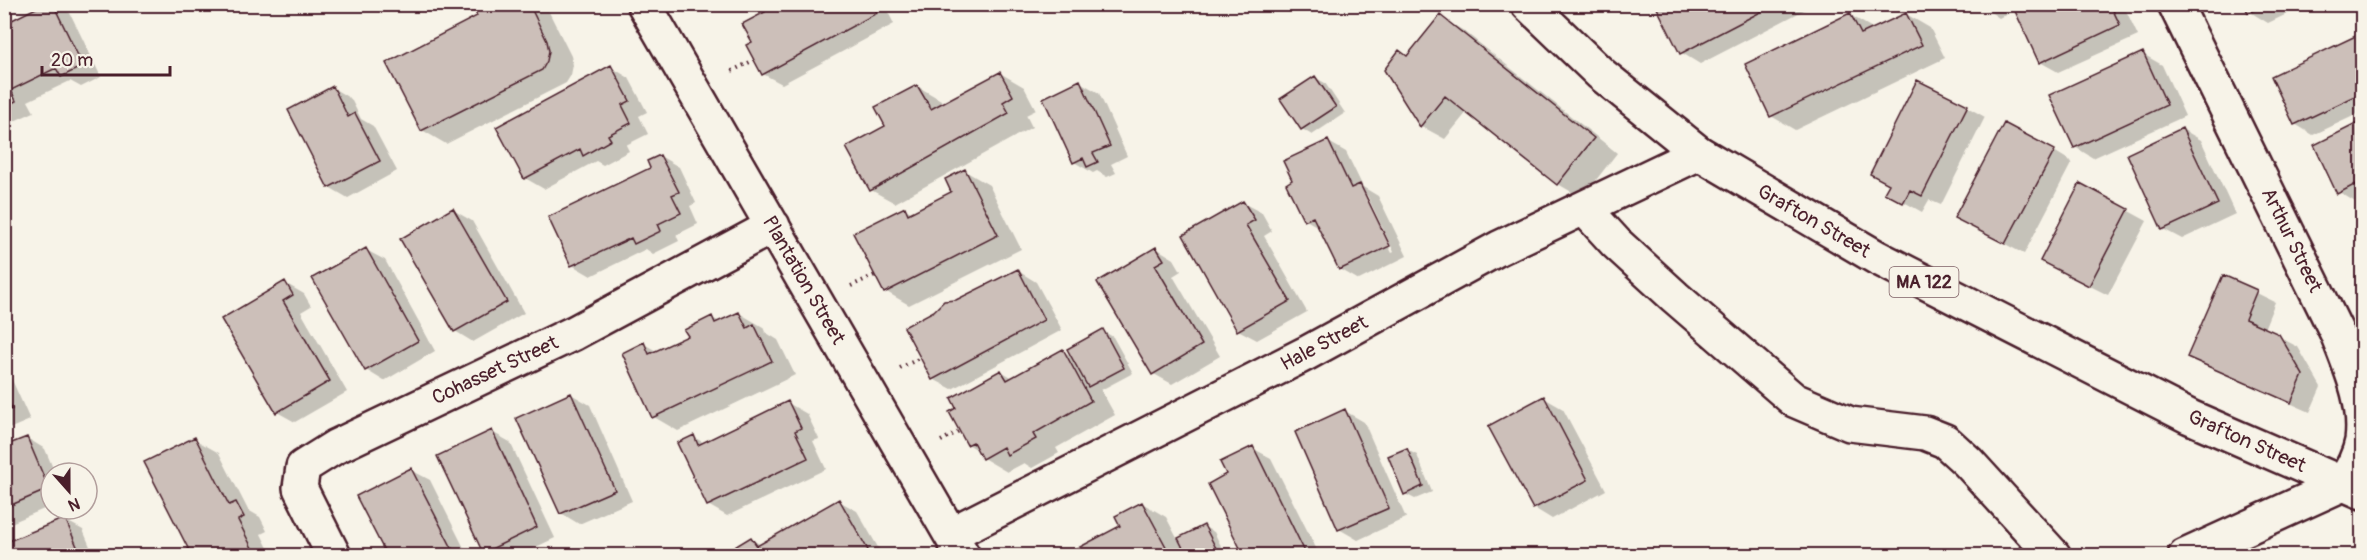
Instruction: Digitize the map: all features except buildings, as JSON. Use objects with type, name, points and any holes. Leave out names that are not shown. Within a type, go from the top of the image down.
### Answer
[{"type":"main road","name":"Plantation Street","points":[[644,4],[957,544]]},
{"type":"main road","name":"Grafton Street","points":[[1528,4],[1601,74],[1699,153],[1876,258],[2190,417],[2353,488]]},
{"type":"main road","name":"Arthur Street","points":[[2175,4],[2337,333],[2356,383],[2362,408],[2362,442],[2356,460],[2353,488]]},
{"type":"main road","name":"Hale Street","points":[[957,544],[1499,248],[1699,153]]},
{"type":"main road","points":[[1584,208],[1616,243],[1666,290],[1794,400],[1850,424],[1925,433],[1945,441],[1968,462],[2054,555]]},
{"type":"main road","name":"Cohasset Street","points":[[334,555],[300,488],[303,467],[335,447],[574,333],[773,226]]},
{"type":"main road","points":[[2185,555],[2353,488]]},
{"type":"path","points":[[732,71],[754,60]]},
{"type":"path","points":[[851,286],[875,275]]},
{"type":"path","points":[[900,368],[920,358]]},
{"type":"path","points":[[941,441],[959,431]]}]
